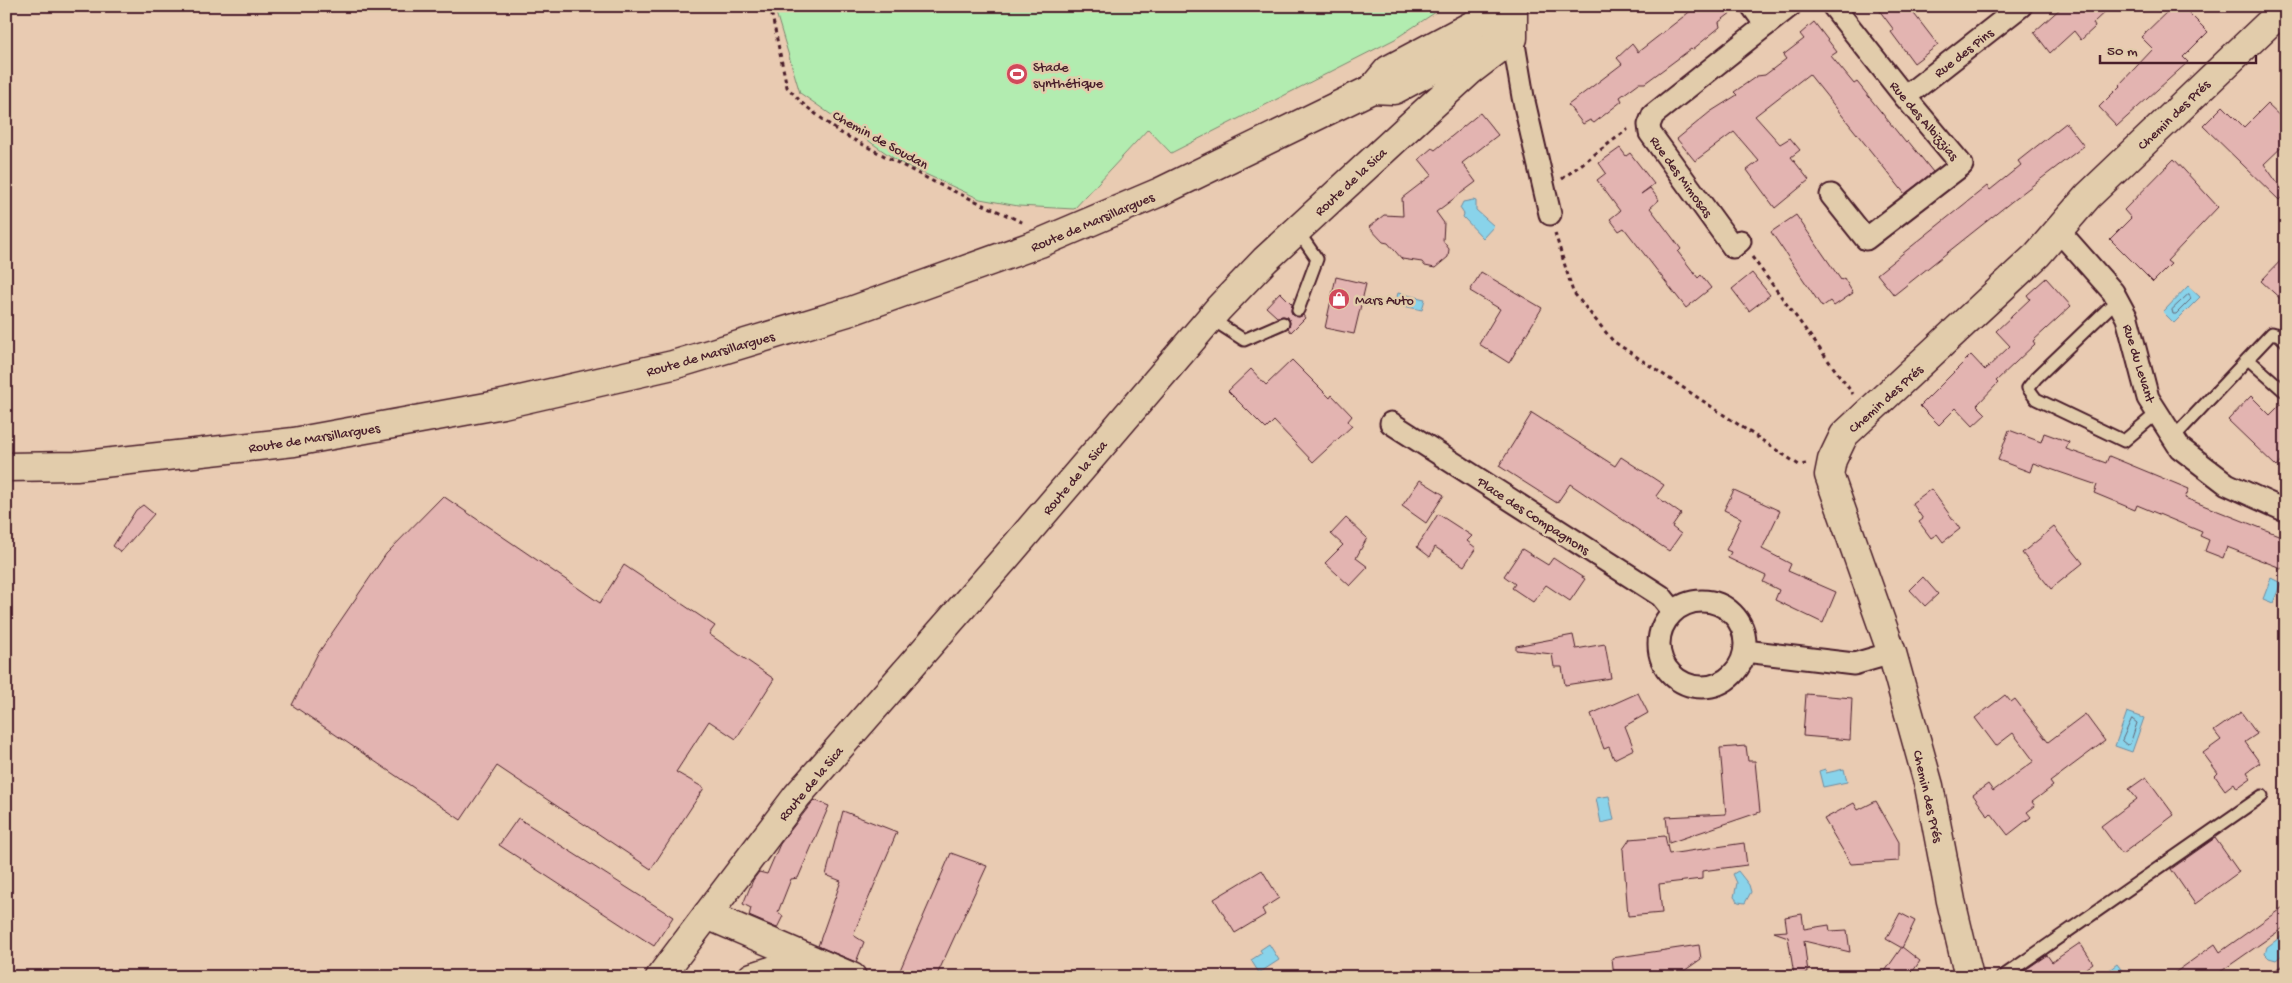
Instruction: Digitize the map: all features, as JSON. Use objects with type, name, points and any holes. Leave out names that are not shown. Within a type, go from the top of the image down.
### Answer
[{"type":"street","points":[[1752,6],[1766,25]]},
{"type":"street","name":"Rue des Mimosas","points":[[1740,241],[1733,246],[1650,133],[1649,125],[1653,115],[1790,6]]},
{"type":"street","name":"Rue des Albizzias","points":[[1831,195],[1866,239],[1962,165],[1833,6]]},
{"type":"street","name":"Rue des Pins","points":[[1905,97],[2020,6]]},
{"type":"street","name":"Chemin des Prés","points":[[1969,977],[1951,901],[1929,786],[1892,653],[1829,475],[1832,460],[1844,435],[2037,255],[2088,196],[2286,7]]},
{"type":"street","name":"Route de Marsillargues","points":[[6,467],[76,466],[294,442],[503,404],[673,365],[851,311],[1040,243],[1169,188],[1372,89],[1394,90],[1490,39],[1511,19]]},
{"type":"street","points":[[1511,19],[1523,96],[1550,214]]},
{"type":"street","name":"Route de la Sica","points":[[660,977],[797,796],[1007,556],[1210,318],[1265,260],[1464,76],[1511,19]]},
{"type":"street","name":"Rue du Levant","points":[[2059,231],[2113,292],[2127,318],[2148,398],[2180,448],[2227,484],[2286,511]]},
{"type":"street","name":"Place des Compagnons","points":[[1391,423],[1661,596],[1673,611]]},
{"type":"street","points":[[1701,600],[1716,602],[1730,610],[1740,621],[1745,635],[1745,651],[1741,663],[1734,673],[1721,683],[1706,687],[1691,686],[1677,679],[1666,668],[1660,654],[1658,638],[1664,624],[1673,611],[1686,603],[1701,600]]},
{"type":"street","points":[[1745,651],[1854,664],[1892,653]]},
{"type":"street","points":[[707,915],[841,973]]},
{"type":"street","points":[[752,977],[777,969],[841,973]]},
{"type":"lane","points":[[1297,230],[1317,259],[1298,310]]},
{"type":"lane","points":[[2116,300],[2028,388],[2036,399],[2124,441],[2157,413]]},
{"type":"lane","points":[[1210,318],[1244,340],[1283,323]]},
{"type":"lane","points":[[2173,438],[2272,333],[2279,335],[2286,341]]},
{"type":"lane","points":[[2248,359],[2283,390],[2286,387]]},
{"type":"lane","points":[[2002,977],[2262,796]]},
{"type":"lane","points":[[2278,977],[2286,971]]},
{"type":"path","name":"Chemin de Soudan","points":[[770,6],[787,87],[803,104],[838,132],[938,184],[1021,220],[1040,243]]},
{"type":"path","points":[[1545,192],[1634,124],[1649,125]]},
{"type":"path","points":[[1550,214],[1573,292],[1613,341],[1799,465],[1832,460]]},
{"type":"path","points":[[1740,241],[1867,413]]},
{"type":"green space","points":[[774,6],[1445,6],[1395,39],[1171,153],[1148,129],[1074,209],[1018,206],[980,199],[899,162],[800,93]]},
{"type":"water","points":[[1476,201],[1476,210],[1494,226],[1483,238],[1463,217],[1464,214],[1460,208],[1463,202]]},
{"type":"water","points":[[2188,286],[2200,297],[2174,323],[2163,312]]},
{"type":"water","points":[[1398,293],[1425,299],[1422,310],[1395,304]]},
{"type":"water","points":[[2271,578],[2281,583],[2273,603],[2263,599]]},
{"type":"water","points":[[2127,712],[2144,718],[2132,752],[2115,746]]},
{"type":"water","points":[[1825,769],[1826,773],[1844,769],[1847,782],[1823,787],[1819,771]]},
{"type":"water","points":[[1609,796],[1614,820],[1601,823],[1596,798]]},
{"type":"water","points":[[1738,871],[1749,885],[1751,892],[1745,903],[1738,902],[1734,897],[1737,883],[1733,874]]},
{"type":"water","points":[[2286,933],[2286,952],[2276,960],[2269,958],[2265,954],[2267,947]]},
{"type":"water","points":[[1269,944],[1279,960],[1259,973],[1251,960],[1262,953],[1260,950]]},
{"type":"water","points":[[2117,964],[2126,976],[2100,977]]},
{"type":"building","points":[[1697,6],[1740,6],[1719,22],[1720,27],[1692,50],[1645,83],[1639,83],[1620,97],[1622,101],[1594,123],[1590,120],[1583,124],[1568,105],[1622,64],[1617,58],[1632,44],[1638,52]]},
{"type":"building","points":[[1876,6],[1908,6],[1938,45],[1914,63],[1891,32],[1894,30]]},
{"type":"building","points":[[2063,6],[2111,6],[2093,23],[2095,27],[2081,40],[2074,31],[2050,53],[2034,32]]},
{"type":"building","points":[[2173,6],[2182,6],[2208,32],[2183,57],[2188,62],[2117,126],[2099,107],[2153,49],[2141,37]]},
{"type":"building","points":[[1814,22],[1837,52],[1831,56],[1854,84],[1857,82],[1906,143],[1908,141],[1933,172],[1905,194],[1809,74],[1755,116],[1780,144],[1790,138],[1800,150],[1791,157],[1809,180],[1775,208],[1747,170],[1759,161],[1734,132],[1695,161],[1677,139],[1710,112],[1737,95],[1734,92],[1757,76],[1765,75],[1786,59],[1783,55],[1804,39],[1800,34]]},
{"type":"building","points":[[2267,104],[2286,122],[2286,143],[2264,164],[2285,194],[2279,200],[2203,126],[2223,106],[2244,127]]},
{"type":"building","points":[[1480,113],[1498,135],[1462,163],[1476,182],[1436,212],[1444,223],[1443,241],[1449,249],[1448,257],[1435,268],[1425,266],[1422,262],[1402,259],[1388,243],[1383,242],[1369,227],[1384,215],[1403,216],[1402,198],[1432,175],[1419,159],[1432,148],[1435,150]]},
{"type":"building","points":[[2066,123],[2084,146],[1894,295],[1877,274],[1987,186],[1990,190],[2021,165],[2018,161]]},
{"type":"building","points":[[1620,148],[1626,156],[1630,153],[1654,184],[1641,194],[1650,188],[1659,200],[1650,208],[1681,249],[1678,252],[1698,278],[1701,275],[1711,288],[1686,308],[1624,228],[1619,231],[1610,219],[1620,211],[1597,180],[1606,173],[1599,163]]},
{"type":"building","points":[[2174,159],[2218,207],[2167,261],[2171,264],[2153,282],[2110,239],[2131,218],[2124,210]]},
{"type":"building","points":[[1796,215],[1841,280],[1844,278],[1853,293],[1834,306],[1830,301],[1822,307],[1771,232]]},
{"type":"building","points":[[2286,255],[2286,304],[2261,281]]},
{"type":"building","points":[[1481,272],[1542,308],[1509,363],[1479,344],[1500,309],[1470,291]]},
{"type":"building","points":[[1752,273],[1770,295],[1749,311],[1732,289]]},
{"type":"building","points":[[1336,277],[1366,284],[1354,334],[1325,328]]},
{"type":"building","points":[[2046,278],[2071,306],[2033,341],[2035,344],[1996,381],[1998,383],[1977,405],[1986,414],[1973,426],[1956,408],[1939,425],[1920,406],[1971,355],[1985,370],[2010,346],[1996,331],[2030,299],[2027,295]]},
{"type":"building","points":[[1280,292],[1292,304],[1291,311],[1293,315],[1299,317],[1303,315],[1305,318],[1291,332],[1288,328],[1290,323],[1288,317],[1277,317],[1266,307]]},
{"type":"building","points":[[1292,360],[1330,398],[1332,395],[1352,416],[1348,421],[1352,426],[1313,462],[1274,421],[1266,429],[1228,391],[1251,369],[1266,385]]},
{"type":"building","points":[[2251,396],[2270,415],[2286,399],[2286,457],[2277,467],[2228,420]]},
{"type":"building","points":[[1532,413],[1615,466],[1621,457],[1664,485],[1656,496],[1681,514],[1672,527],[1681,534],[1669,551],[1570,484],[1557,503],[1499,466]]},
{"type":"building","points":[[2009,430],[2041,442],[2044,433],[2069,442],[2066,449],[2106,463],[2109,456],[2189,489],[2185,498],[2286,538],[2286,570],[2227,547],[2223,558],[2205,551],[2209,540],[2200,536],[2202,532],[2137,505],[2135,510],[2094,493],[2097,485],[2033,463],[2030,472],[1998,460]]},
{"type":"building","points":[[1420,480],[1444,495],[1426,523],[1402,506]]},
{"type":"building","points":[[1931,489],[1960,529],[1943,542],[1937,534],[1931,538],[1919,522],[1923,519],[1912,503]]},
{"type":"building","points":[[1734,490],[1780,511],[1762,549],[1791,564],[1788,571],[1836,592],[1823,623],[1775,600],[1779,590],[1763,582],[1766,576],[1728,558],[1731,552],[1726,550],[1741,518],[1724,510]]},
{"type":"building","points":[[443,496],[600,603],[624,565],[715,626],[709,634],[774,679],[736,739],[709,721],[676,772],[704,788],[651,869],[497,766],[461,820],[292,705],[317,655],[386,554]]},
{"type":"building","points":[[143,505],[154,514],[121,552],[113,546],[136,510]]},
{"type":"building","points":[[1438,514],[1472,536],[1467,541],[1476,548],[1464,566],[1435,547],[1430,557],[1417,547]]},
{"type":"building","points":[[1346,518],[1367,538],[1356,558],[1368,567],[1350,586],[1325,563],[1343,545],[1331,534]]},
{"type":"building","points":[[2054,527],[2083,563],[2051,589],[2022,553]]},
{"type":"building","points":[[1522,549],[1548,565],[1553,558],[1585,579],[1570,601],[1546,585],[1533,602],[1512,588],[1515,584],[1504,576]]},
{"type":"building","points":[[1923,577],[1938,594],[1925,606],[1910,590]]},
{"type":"building","points":[[1573,635],[1576,649],[1605,644],[1611,678],[1565,685],[1562,667],[1554,667],[1552,654],[1516,650],[1516,646]]},
{"type":"building","points":[[1638,693],[1648,713],[1625,726],[1634,749],[1614,759],[1609,747],[1604,749],[1591,714]]},
{"type":"building","points":[[1806,694],[1852,698],[1850,740],[1803,736]]},
{"type":"building","points":[[2005,695],[2011,702],[2015,699],[2048,742],[2085,714],[2105,741],[2050,782],[2053,786],[2032,802],[2035,806],[2027,812],[2031,817],[2008,835],[1991,813],[1988,816],[1973,795],[1988,784],[1993,791],[2034,761],[2013,733],[1996,746],[1975,718]]},
{"type":"building","points":[[2241,712],[2257,734],[2245,742],[2260,763],[2247,772],[2251,778],[2237,788],[2234,783],[2225,790],[2215,776],[2218,773],[2203,753],[2221,740],[2214,731]]},
{"type":"building","points":[[1746,746],[1748,761],[1755,761],[1760,812],[1669,843],[1666,817],[1726,814],[1720,748]]},
{"type":"building","points":[[2146,777],[2174,815],[2122,854],[2101,826],[2137,799],[2129,789]]},
{"type":"building","points":[[814,800],[829,806],[798,878],[791,879],[778,912],[783,916],[777,928],[749,916],[751,908],[743,904],[753,880],[759,872],[767,874],[780,844]]},
{"type":"building","points":[[1876,801],[1899,842],[1899,861],[1851,864],[1824,819],[1854,803],[1858,810]]},
{"type":"building","points":[[843,811],[897,832],[853,935],[864,942],[856,962],[818,946],[841,881],[826,875]]},
{"type":"building","points":[[518,818],[673,917],[654,946],[499,845]]},
{"type":"building","points":[[1665,836],[1669,854],[1744,843],[1747,865],[1702,871],[1702,879],[1659,884],[1662,913],[1628,916],[1623,849],[1630,839]]},
{"type":"building","points":[[2215,838],[2239,872],[2195,904],[2171,869]]},
{"type":"building","points":[[951,853],[987,866],[936,977],[897,977]]},
{"type":"building","points":[[1262,870],[1279,898],[1262,909],[1265,915],[1235,933],[1214,899]]},
{"type":"building","points":[[2286,905],[2286,926],[2213,977],[2169,977],[2215,944],[2220,952]]},
{"type":"building","points":[[1900,913],[1915,921],[1902,948],[1886,939]]},
{"type":"building","points":[[1802,914],[1804,929],[1829,925],[1830,931],[1847,930],[1850,952],[1804,941],[1808,973],[1794,975],[1788,937],[1774,932],[1787,931],[1785,917]]},
{"type":"building","points":[[2080,943],[2093,963],[2074,977],[2015,977],[2047,955],[2052,962]]},
{"type":"building","points":[[1699,945],[1701,959],[1684,971],[1668,973],[1668,977],[1614,977],[1612,958]]},
{"type":"building","points":[[1902,947],[1920,961],[1909,977],[1881,977]]},
{"type":"place","name":"Stade synthétique","points":[[1017,74]]},
{"type":"place","name":"Mars Auto","points":[[1339,299]]}]
